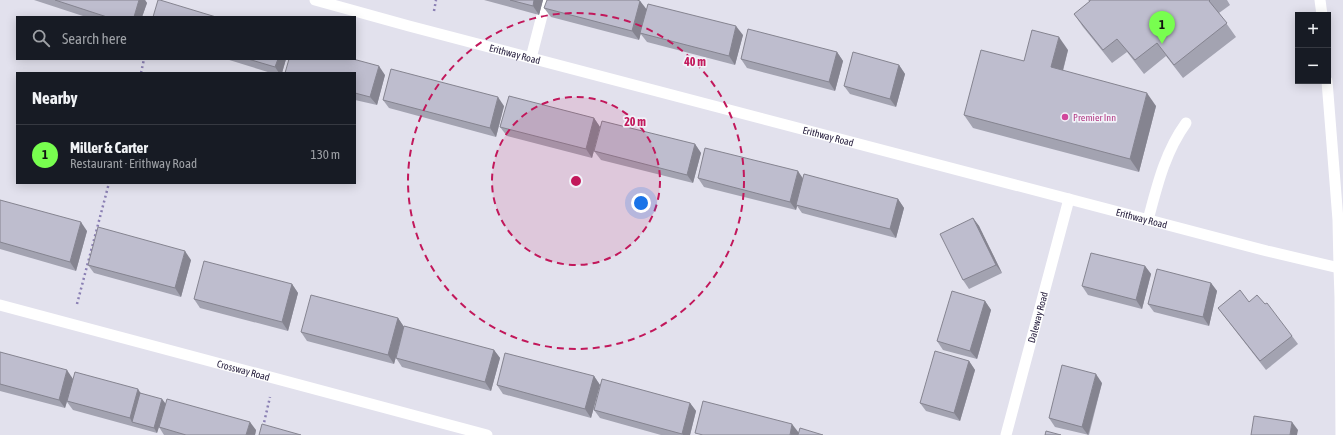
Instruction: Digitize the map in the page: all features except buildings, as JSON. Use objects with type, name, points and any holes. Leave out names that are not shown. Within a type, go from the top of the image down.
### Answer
[{"type":"street","name":"Erithway Road","points":[[315,0],[1267,252],[1341,268]]},
{"type":"street","points":[[530,58],[546,0]]},
{"type":"street","points":[[1320,0],[1322,12]]},
{"type":"street","points":[[1327,84],[1341,268],[1342,435]]},
{"type":"street","points":[[1148,220],[1164,164],[1177,135],[1186,123]]},
{"type":"street","name":"Daleway Road","points":[[1006,435],[1069,199]]},
{"type":"street","name":"Crossway Road","points":[[0,305],[487,435]]},
{"type":"path","points":[[141,72],[144,60]]},
{"type":"path","points":[[71,325],[109,184]]},
{"type":"path","points":[[262,428],[275,379]]},
{"type":"place","name":"Miller & Carter","points":[[1162,44]]},
{"type":"place","name":"Premier Inn","points":[[1065,117]]}]
